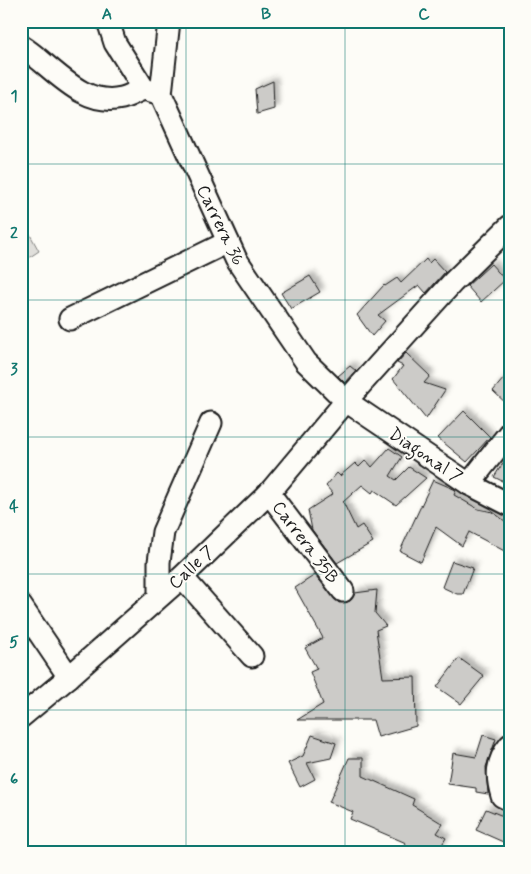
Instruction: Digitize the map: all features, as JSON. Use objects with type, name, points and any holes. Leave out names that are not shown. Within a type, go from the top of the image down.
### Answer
[{"type":"street","name":"Carrera 36","points":[[108,21],[115,43],[152,91],[236,259],[306,362],[346,401]]},
{"type":"street","points":[[22,45],[84,94],[102,99],[122,98],[152,91],[170,21]]},
{"type":"street","name":"Calle 7","points":[[21,717],[70,678],[182,577],[269,493],[346,401],[453,282],[510,226]]},
{"type":"street","points":[[70,319],[228,242]]},
{"type":"street","name":"Diagonal 7","points":[[346,401],[469,484],[510,505]]},
{"type":"street","points":[[159,596],[159,562],[163,532],[211,423]]},
{"type":"street","points":[[469,484],[510,432]]},
{"type":"street","name":"Carrera 35B","points":[[269,493],[344,591]]},
{"type":"street","points":[[182,577],[252,656]]},
{"type":"street","points":[[21,606],[70,678]]},
{"type":"street","points":[[510,745],[501,757],[497,773],[502,796],[510,800]]},
{"type":"shaded area","points":[[21,218],[39,251],[21,263]]},
{"type":"building","points":[[273,81],[274,109],[257,114],[255,89]]},
{"type":"building","points":[[426,259],[429,263],[433,259],[445,272],[426,293],[419,285],[378,315],[385,321],[372,336],[357,315],[384,285],[397,278],[401,283]]},
{"type":"building","points":[[491,264],[505,280],[481,302],[467,286]]},
{"type":"building","points":[[310,276],[320,292],[291,309],[281,293]]},
{"type":"building","points":[[406,353],[430,376],[424,383],[445,390],[426,419],[393,379],[403,366],[397,363]]},
{"type":"building","points":[[350,366],[356,371],[345,383],[338,376]]},
{"type":"building","points":[[510,371],[510,407],[493,391]]},
{"type":"building","points":[[464,411],[490,437],[467,462],[438,438]]},
{"type":"building","points":[[389,448],[402,457],[390,476],[396,480],[409,467],[426,478],[396,505],[374,490],[372,493],[362,485],[343,502],[356,529],[362,525],[373,542],[337,563],[312,530],[308,510],[333,494],[326,486],[337,473],[340,476],[355,463],[359,467],[366,460],[372,467]]},
{"type":"building","points":[[510,452],[510,485],[494,477]]},
{"type":"building","points":[[433,480],[456,490],[454,495],[478,509],[493,512],[510,525],[510,554],[469,532],[462,546],[436,527],[421,562],[400,551]]},
{"type":"building","points":[[452,561],[473,568],[463,594],[457,594],[442,587]]},
{"type":"building","points":[[315,575],[339,603],[350,601],[355,593],[377,590],[375,613],[386,626],[376,630],[383,678],[415,677],[416,726],[378,737],[373,720],[297,720],[323,704],[310,672],[317,669],[305,648],[323,638],[295,588]]},
{"type":"building","points":[[459,658],[484,676],[461,704],[437,687]]},
{"type":"building","points":[[312,735],[336,743],[331,758],[307,763],[315,779],[300,787],[288,763],[303,756]]},
{"type":"building","points":[[483,735],[496,739],[486,767],[488,794],[476,792],[476,788],[448,784],[453,753],[476,757]]},
{"type":"building","points":[[349,758],[363,758],[363,776],[414,799],[412,805],[443,824],[437,833],[446,838],[437,853],[401,853],[406,843],[350,819],[353,812],[329,802]]},
{"type":"building","points":[[486,809],[510,819],[510,845],[476,830]]}]
